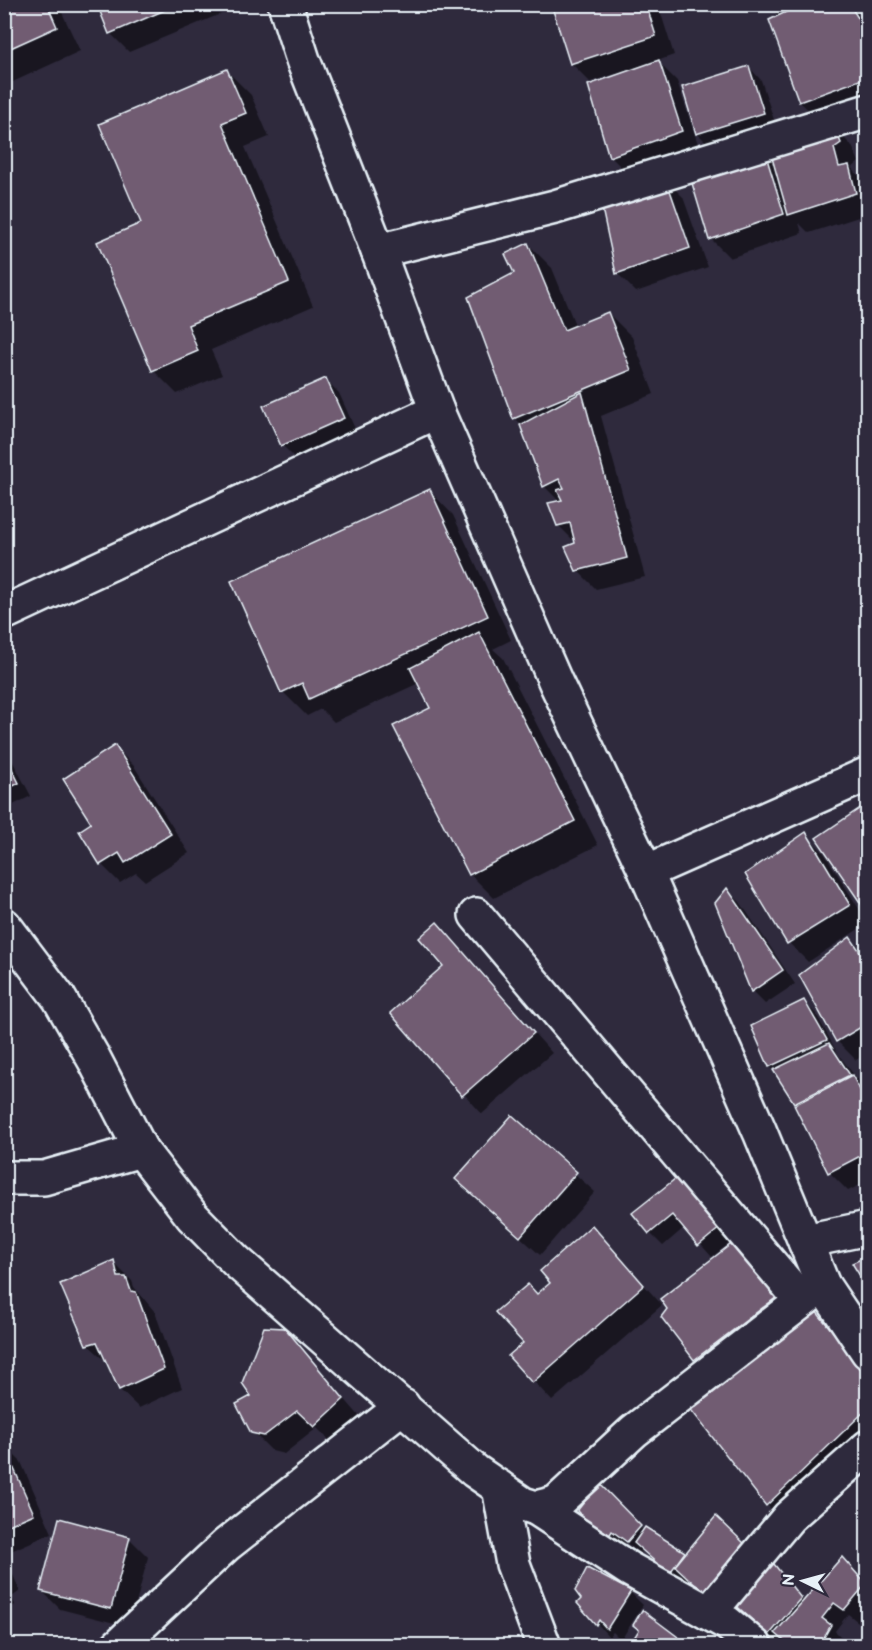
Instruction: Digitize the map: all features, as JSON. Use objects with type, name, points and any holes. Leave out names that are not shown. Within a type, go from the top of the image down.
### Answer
[{"type":"street","points":[[285,4],[303,60],[378,251],[437,411],[556,683],[646,872],[805,1240],[812,1293]]},
{"type":"street","points":[[378,251],[555,207],[867,111]]},
{"type":"street","points":[[4,613],[437,411]]},
{"type":"street","points":[[646,872],[867,774]]},
{"type":"street","points":[[476,915],[867,1352]]},
{"type":"street","points":[[4,925],[59,998],[94,1059],[141,1150],[192,1216],[236,1261],[475,1471],[522,1504],[536,1508],[629,1569],[727,1623],[755,1646]]},
{"type":"street","points":[[4,1178],[44,1179],[141,1150]]},
{"type":"street","points":[[805,1240],[867,1228]]},
{"type":"street","points":[[536,1508],[556,1503],[633,1431],[812,1293]]},
{"type":"street","points":[[118,1646],[226,1545],[403,1406]]},
{"type":"street","points":[[709,1613],[789,1517],[867,1447]]},
{"type":"street","points":[[499,1487],[513,1564],[544,1646]]},
{"type":"building","points":[[4,4],[47,4],[57,27],[4,51]]},
{"type":"building","points":[[97,4],[179,4],[109,34]]},
{"type":"building","points":[[551,4],[646,4],[656,36],[570,64]]},
{"type":"building","points":[[766,4],[782,4],[769,10]]},
{"type":"building","points":[[803,4],[849,4],[868,33],[868,77],[799,102],[769,20]]},
{"type":"building","points":[[659,60],[682,131],[609,157],[588,85]]},
{"type":"building","points":[[749,66],[764,113],[696,134],[682,87]]},
{"type":"building","points":[[227,69],[246,113],[222,123],[289,282],[188,325],[198,351],[152,371],[97,242],[141,223],[99,124]]},
{"type":"building","points":[[834,126],[841,143],[834,148],[839,167],[849,165],[856,193],[788,215],[769,147]]},
{"type":"building","points":[[763,146],[784,214],[709,240],[688,170]]},
{"type":"building","points":[[665,176],[690,248],[616,274],[600,199]]},
{"type":"building","points":[[528,243],[564,330],[608,312],[631,370],[513,419],[468,297],[514,273],[505,254]]},
{"type":"building","points":[[326,378],[344,418],[281,446],[263,406]]},
{"type":"building","points":[[582,392],[627,558],[576,571],[565,547],[575,543],[570,523],[557,526],[548,503],[562,500],[557,490],[564,488],[559,479],[543,487],[520,425]]},
{"type":"building","points":[[430,489],[488,616],[309,699],[302,683],[281,693],[231,581]]},
{"type":"building","points":[[479,632],[575,821],[469,875],[393,726],[430,708],[410,668]]},
{"type":"building","points":[[115,745],[171,834],[125,863],[119,853],[100,865],[79,831],[91,823],[63,779]]},
{"type":"building","points":[[4,753],[19,783],[4,791]]},
{"type":"building","points":[[868,803],[868,914],[816,838]]},
{"type":"building","points":[[806,832],[850,905],[787,944],[745,874]]},
{"type":"building","points":[[727,888],[783,970],[751,992],[715,903]]},
{"type":"building","points":[[437,922],[534,1033],[462,1096],[390,1013],[443,966],[419,938]]},
{"type":"building","points":[[850,937],[868,963],[868,1023],[836,1042],[799,975]]},
{"type":"building","points":[[804,1000],[827,1040],[769,1067],[751,1026]]},
{"type":"building","points":[[829,1043],[850,1075],[794,1103],[773,1070]]},
{"type":"building","points":[[852,1075],[868,1105],[868,1152],[828,1173],[794,1105]]},
{"type":"building","points":[[512,1115],[577,1172],[520,1237],[455,1179]]},
{"type":"building","points":[[685,1171],[727,1222],[698,1246],[672,1215],[649,1234],[632,1213]]},
{"type":"building","points":[[592,1225],[644,1285],[532,1383],[508,1356],[523,1343],[495,1312],[528,1284],[537,1294],[550,1283],[540,1271]]},
{"type":"building","points":[[735,1241],[777,1297],[694,1360],[661,1317],[667,1309],[660,1299]]},
{"type":"building","points":[[868,1256],[868,1289],[852,1263]]},
{"type":"building","points":[[114,1260],[118,1277],[126,1277],[131,1291],[136,1292],[164,1369],[119,1390],[97,1342],[86,1345],[60,1284]]},
{"type":"building","points":[[815,1310],[868,1374],[868,1408],[766,1506],[688,1406]]},
{"type":"building","points":[[264,1327],[285,1328],[344,1399],[314,1427],[297,1411],[264,1436],[251,1433],[236,1404],[251,1396],[242,1383]]},
{"type":"building","points":[[4,1446],[34,1514],[4,1527]]},
{"type":"building","points":[[599,1483],[641,1526],[627,1542],[612,1531],[606,1541],[577,1511]]},
{"type":"building","points":[[716,1516],[745,1544],[704,1593],[675,1566]]},
{"type":"building","points":[[59,1518],[130,1537],[111,1609],[40,1591]]},
{"type":"building","points":[[645,1527],[685,1552],[669,1574],[634,1543]]},
{"type":"building","points":[[842,1557],[866,1584],[844,1610],[834,1603],[822,1618],[831,1625],[819,1646],[790,1646],[775,1633]]},
{"type":"building","points":[[770,1559],[801,1598],[769,1635],[731,1601]]},
{"type":"building","points":[[587,1568],[631,1591],[607,1629],[599,1620],[596,1625],[577,1603],[581,1599],[575,1591]]},
{"type":"building","points":[[642,1610],[690,1646],[629,1646],[639,1630],[633,1625]]}]
